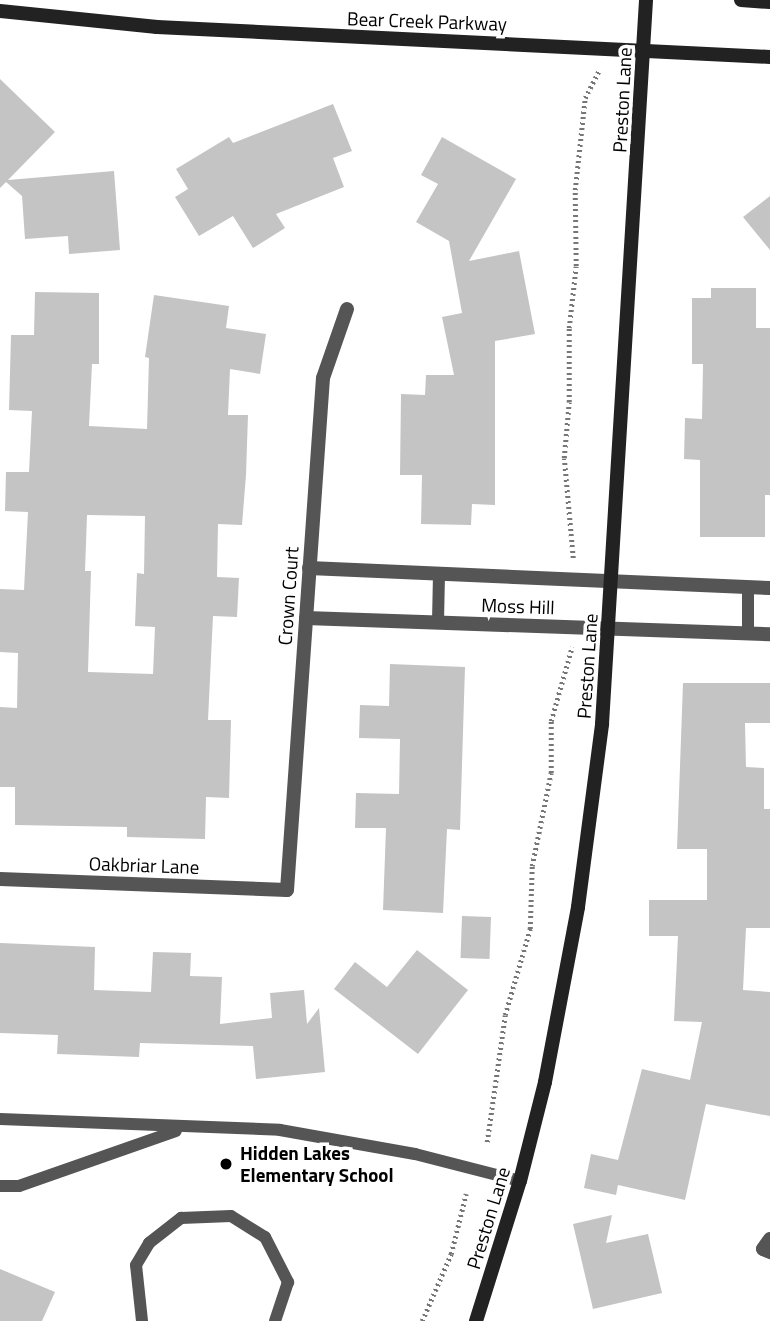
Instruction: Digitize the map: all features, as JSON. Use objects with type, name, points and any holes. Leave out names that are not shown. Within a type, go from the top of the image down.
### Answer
[{"type":"street","name":"Preston Lane","points":[[476,1321],[520,1181],[578,907],[602,724],[646,0]]},
{"type":"street","points":[[741,0],[770,2]]},
{"type":"street","name":"Bear Creek Parkway","points":[[0,11],[171,28],[770,57]]},
{"type":"street","name":"Crown Court","points":[[287,890],[323,378],[347,309]]},
{"type":"street","name":"Moss Hill","points":[[309,568],[770,588]]},
{"type":"street","name":"Moss Hill","points":[[306,618],[770,634]]},
{"type":"street","name":"Oakbriar Lane","points":[[0,879],[287,890]]},
{"type":"lane","points":[[438,622],[439,574]]},
{"type":"lane","points":[[748,587],[748,633]]},
{"type":"lane","points":[[0,1119],[183,1129],[280,1130],[415,1154],[520,1181]]},
{"type":"lane","points":[[0,1186],[19,1186],[183,1129]]},
{"type":"lane","points":[[142,1321],[136,1265],[149,1242],[181,1219],[232,1216],[265,1237],[288,1282],[275,1321]]},
{"type":"path","points":[[422,1321],[451,1254],[466,1194]]},
{"type":"building","points":[[0,79],[55,132],[8,180],[114,171],[120,250],[69,254],[68,236],[25,239],[22,196],[6,182],[0,188]]},
{"type":"building","points":[[333,104],[352,151],[333,158],[344,187],[276,214],[285,228],[253,248],[233,216],[199,236],[175,197],[188,189],[176,169],[229,137],[233,143]]},
{"type":"building","points":[[442,137],[516,179],[469,261],[519,251],[535,334],[495,341],[495,505],[472,504],[471,525],[421,524],[422,475],[400,475],[401,394],[425,395],[426,375],[454,375],[442,317],[462,313],[449,241],[416,222],[438,184],[421,175]]},
{"type":"building","points":[[770,196],[770,250],[743,217]]},
{"type":"building","points":[[711,288],[756,288],[756,328],[770,328],[770,495],[765,495],[765,537],[700,537],[700,460],[684,459],[685,418],[702,419],[703,364],[692,364],[692,298],[711,298]]},
{"type":"building","points":[[35,292],[99,293],[99,364],[92,364],[89,426],[147,429],[149,358],[145,357],[154,295],[229,306],[226,328],[266,334],[260,374],[230,369],[228,415],[248,415],[246,475],[242,525],[218,524],[217,577],[239,578],[237,617],[213,616],[208,720],[231,720],[229,798],[206,797],[205,839],[127,837],[127,827],[15,825],[15,787],[0,787],[0,707],[17,708],[18,653],[0,652],[0,589],[24,590],[28,512],[5,511],[6,472],[29,472],[32,411],[9,410],[11,335],[34,335]],"holes":[[[87,515],[145,516],[144,574],[137,573],[135,626],[155,627],[153,674],[88,672],[91,571],[85,571]]]},
{"type":"building","points":[[390,664],[465,667],[460,830],[447,829],[443,913],[383,910],[386,828],[355,828],[356,793],[399,794],[400,739],[359,738],[360,705],[389,706]]},
{"type":"building","points":[[683,683],[770,683],[770,723],[745,723],[746,767],[764,768],[764,809],[770,809],[770,928],[746,928],[743,990],[770,992],[770,1116],[706,1104],[685,1200],[618,1185],[616,1195],[584,1188],[591,1154],[618,1160],[642,1069],[690,1080],[702,1022],[674,1021],[678,936],[649,936],[649,900],[707,900],[707,849],[677,849]]},
{"type":"building","points":[[462,916],[491,917],[490,959],[461,958]]},
{"type":"building","points":[[0,943],[95,947],[94,990],[151,992],[153,952],[191,953],[190,976],[222,977],[220,1024],[272,1018],[270,993],[304,990],[307,1024],[319,1008],[325,1072],[256,1079],[253,1046],[140,1043],[139,1057],[57,1054],[58,1035],[0,1033]]},
{"type":"building","points":[[417,950],[468,990],[418,1054],[334,989],[355,962],[387,987]]},
{"type":"building","points":[[612,1215],[606,1243],[648,1234],[662,1293],[593,1309],[573,1224]]},
{"type":"building","points":[[0,1269],[55,1292],[42,1321],[0,1321]]},
{"type":"place","name":"Hidden Lakes Elementary School","points":[[226,1164]]}]
